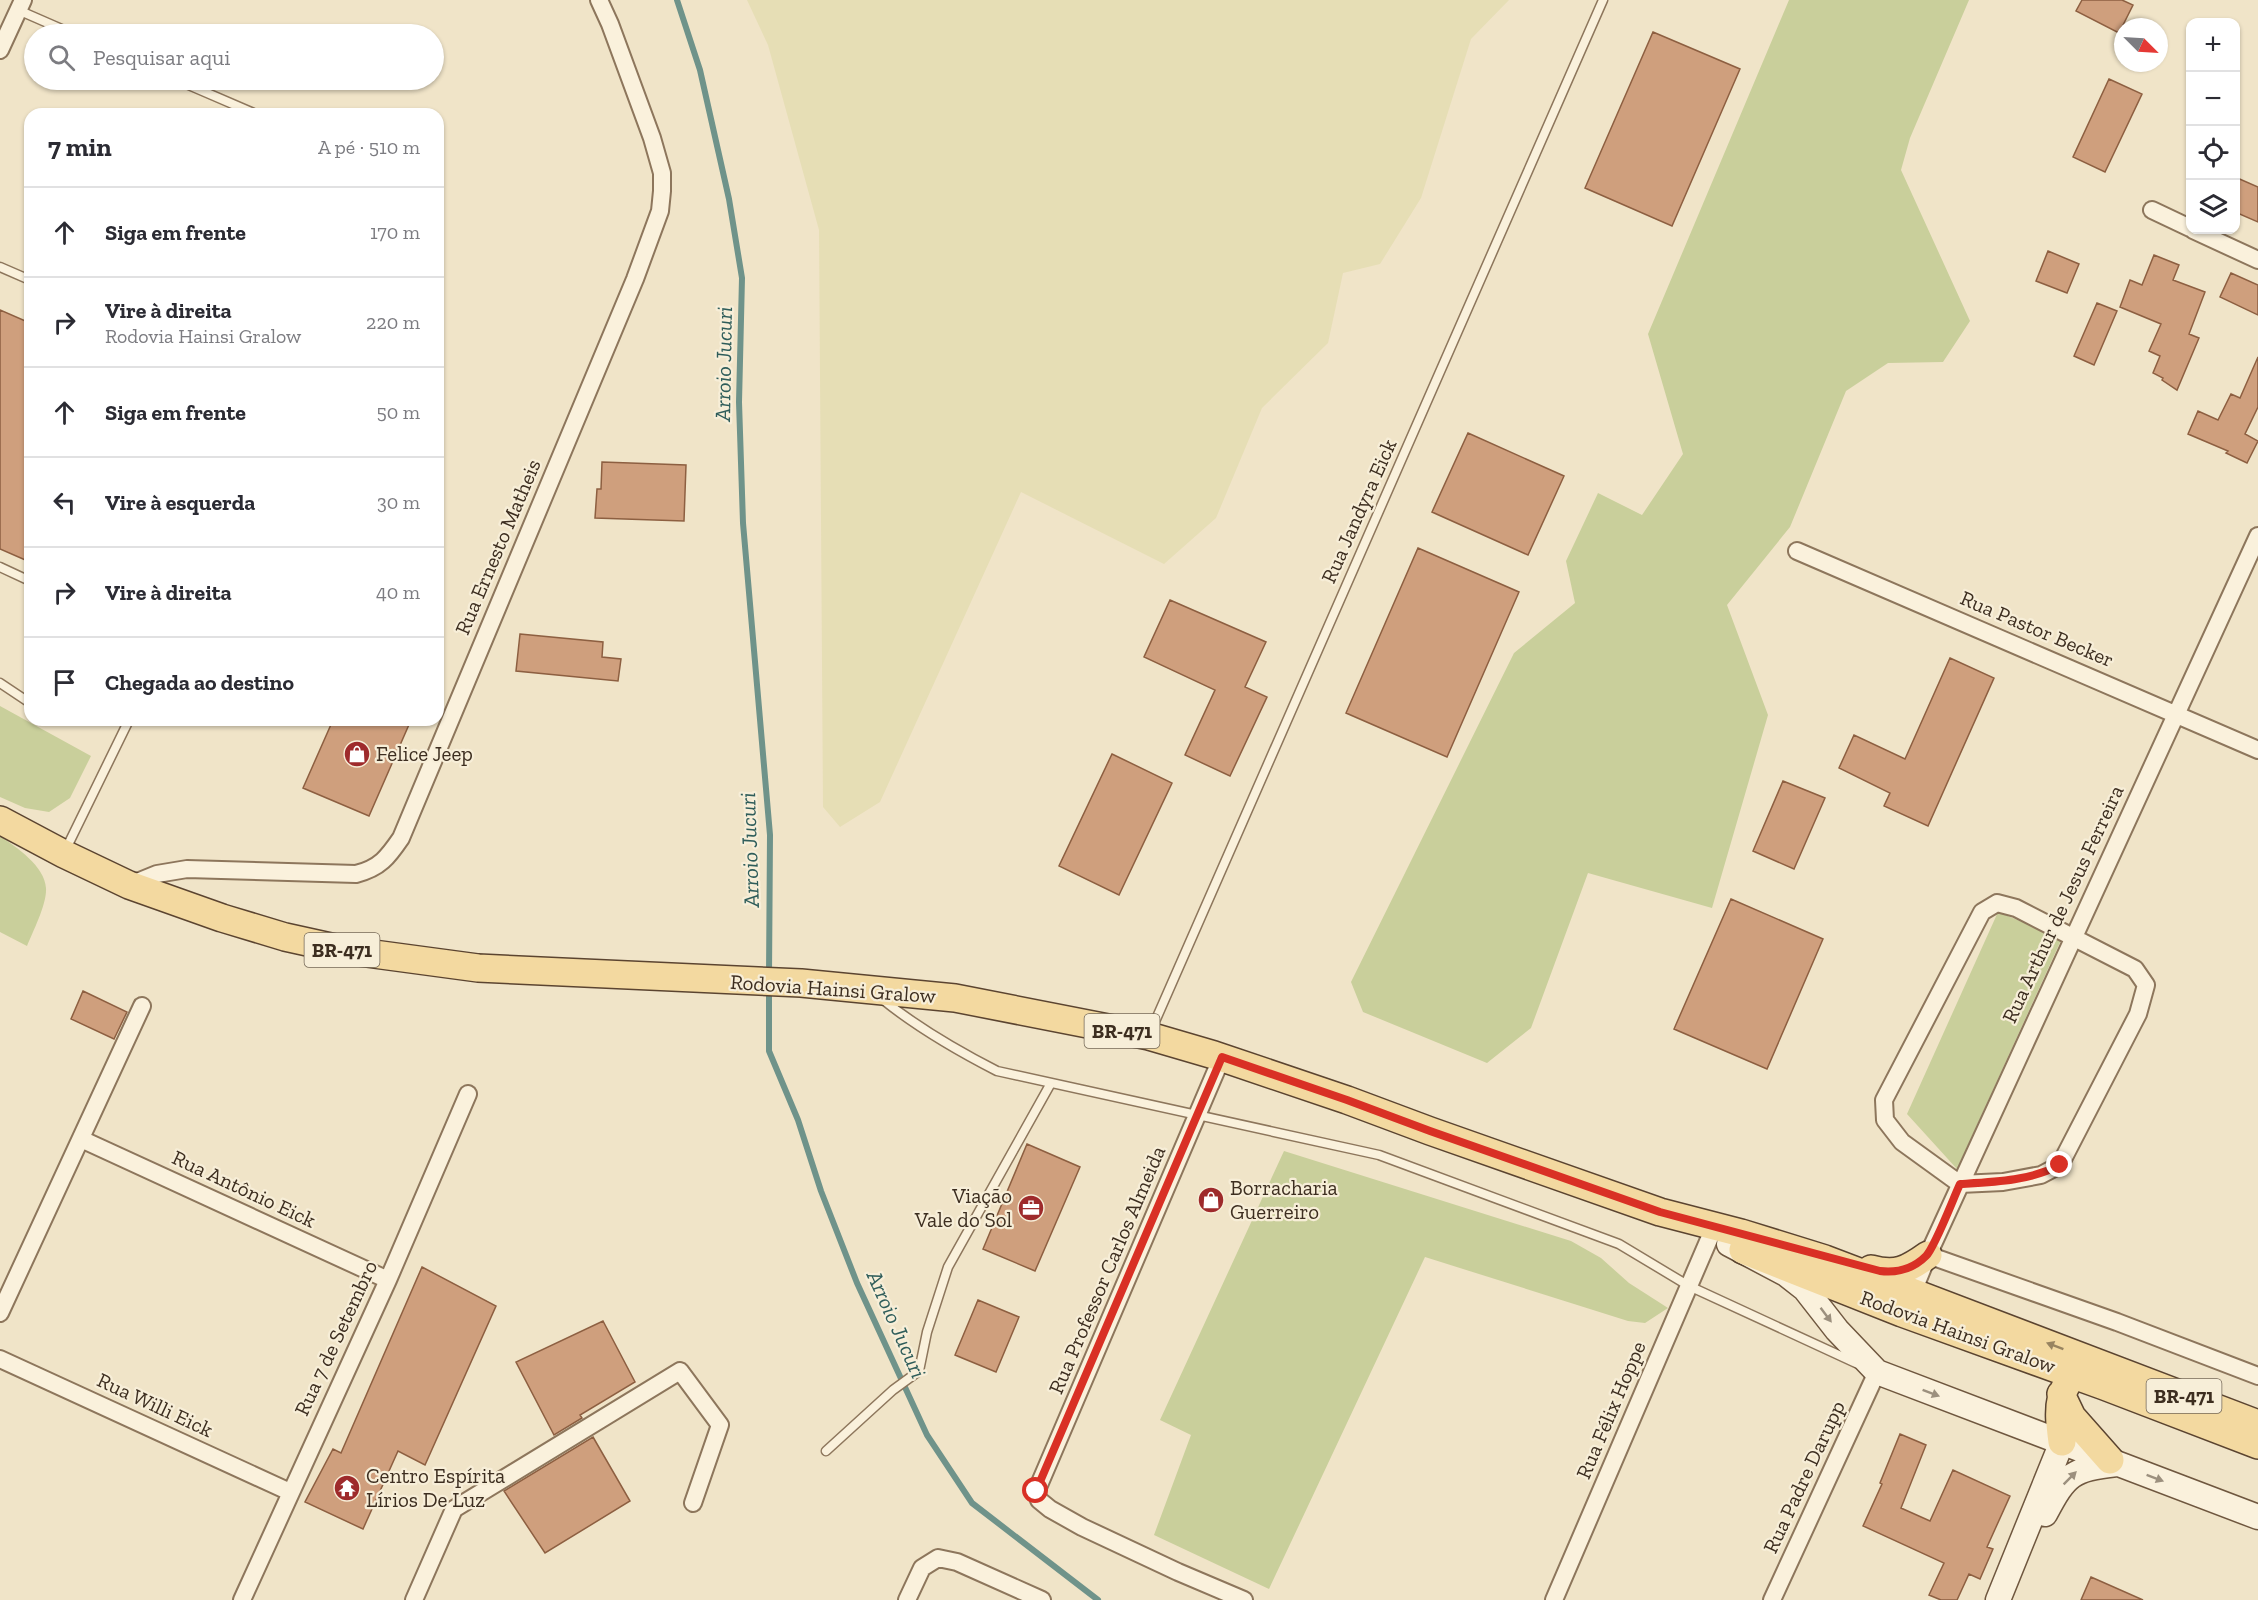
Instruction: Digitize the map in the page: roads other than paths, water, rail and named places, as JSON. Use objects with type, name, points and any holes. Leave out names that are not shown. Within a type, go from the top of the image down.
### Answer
[{"type":"main road","name":"Rodovia Hainsi Gralow","points":[[0,820],[129,885],[285,937],[345,951],[478,968],[801,983],[955,998],[1149,1036],[1222,1057],[1347,1100],[1660,1212],[1804,1252],[1913,1292],[2073,1376],[2258,1424]]},
{"type":"main road","name":"Rodovia Hainsi Gralow","points":[[1660,1212],[1720,1241],[1902,1313],[2258,1445]]},
{"type":"main road","points":[[1720,1241],[1786,1274],[1805,1289],[1876,1372],[2258,1517]]},
{"type":"main road","points":[[1804,1252],[1893,1273],[1905,1269],[1928,1255]]},
{"type":"main road","points":[[1998,1600],[2062,1442],[2059,1402],[2073,1376]]},
{"type":"main road","points":[[2073,1376],[2072,1417],[2115,1462]]},
{"type":"main road","points":[[2015,1561],[2032,1537],[2051,1502],[2072,1475],[2090,1467],[2115,1462]]},
{"type":"street","name":"Rua Ernesto Matheis","points":[[129,885],[157,874],[186,869],[356,873],[367,871],[385,861],[401,838],[635,279],[660,211],[663,191],[659,158],[633,83],[599,0]]},
{"type":"street","points":[[0,50],[20,5]]},
{"type":"street","points":[[2152,210],[2186,226]]},
{"type":"street","points":[[2203,234],[2258,260]]},
{"type":"street","name":"Rua Arthur de Jesus Ferreira","points":[[1913,1292],[1960,1184],[2258,536]]},
{"type":"street","name":"Rua Pastor Becker","points":[[1797,551],[2258,750]]},
{"type":"street","points":[[1997,903],[2016,908],[2134,969],[2146,985],[2138,1014],[2060,1165],[2041,1175],[2003,1182],[1960,1184],[1902,1142],[1885,1120],[1884,1100],[1982,912],[1997,903]]},
{"type":"street","points":[[0,1313],[142,1006]]},
{"type":"street","name":"Rua Professor Carlos Almeida","points":[[1222,1057],[1036,1491],[1039,1500],[1050,1509],[1082,1527],[1244,1600]]},
{"type":"street","name":"Rua 7 de Setembro","points":[[242,1600],[388,1280],[468,1094]]},
{"type":"street","name":"Rua Antônio Eick","points":[[81,1139],[388,1280]]},
{"type":"street","name":"Rua Félix Hoppe","points":[[1554,1600],[1689,1286],[1720,1241]]},
{"type":"street","points":[[1928,1255],[2117,1322],[2258,1376]]},
{"type":"street","name":"Rua Willi Eick","points":[[0,1359],[290,1492]]},
{"type":"street","points":[[414,1600],[454,1509],[680,1371],[720,1425],[693,1503]]},
{"type":"street","name":"Rua Padre Darupp","points":[[1772,1600],[1876,1372]]},
{"type":"street","points":[[907,1600],[922,1568],[938,1558],[957,1562],[1042,1600]]},
{"type":"lane","name":"Rua Jandyra Eick","points":[[1149,1036],[1603,0]]},
{"type":"lane","points":[[20,5],[55,24]]},
{"type":"lane","points":[[200,90],[242,108]]},
{"type":"lane","points":[[0,267],[24,277]]},
{"type":"lane","points":[[0,567],[24,578]]},
{"type":"lane","points":[[0,683],[24,699]]},
{"type":"lane","points":[[64,854],[126,726]]},
{"type":"lane","points":[[870,990],[912,1023],[997,1071],[1379,1155],[1619,1244],[1689,1286],[1876,1372]]},
{"type":"lane","points":[[826,1451],[893,1390],[919,1371],[927,1332],[948,1268],[1051,1083]]},
{"type":"waterway","name":"Arroio Jucuri","points":[[677,0],[700,70],[729,199],[742,278],[739,402],[743,523],[770,835],[769,975]]},
{"type":"waterway","name":"Arroio Jucuri","points":[[769,988],[769,1051],[798,1120],[821,1191],[857,1283],[927,1435],[972,1503],[1098,1600]]},
{"type":"place","name":"Felice Jeep","points":[[357,754]]},
{"type":"place","name":"Borracharia Guerreiro","points":[[1211,1200]]},
{"type":"place","name":"Viação Vale do Sol","points":[[1031,1208]]},
{"type":"place","name":"Centro Espírita Lírios De Luz","points":[[347,1488]]}]
